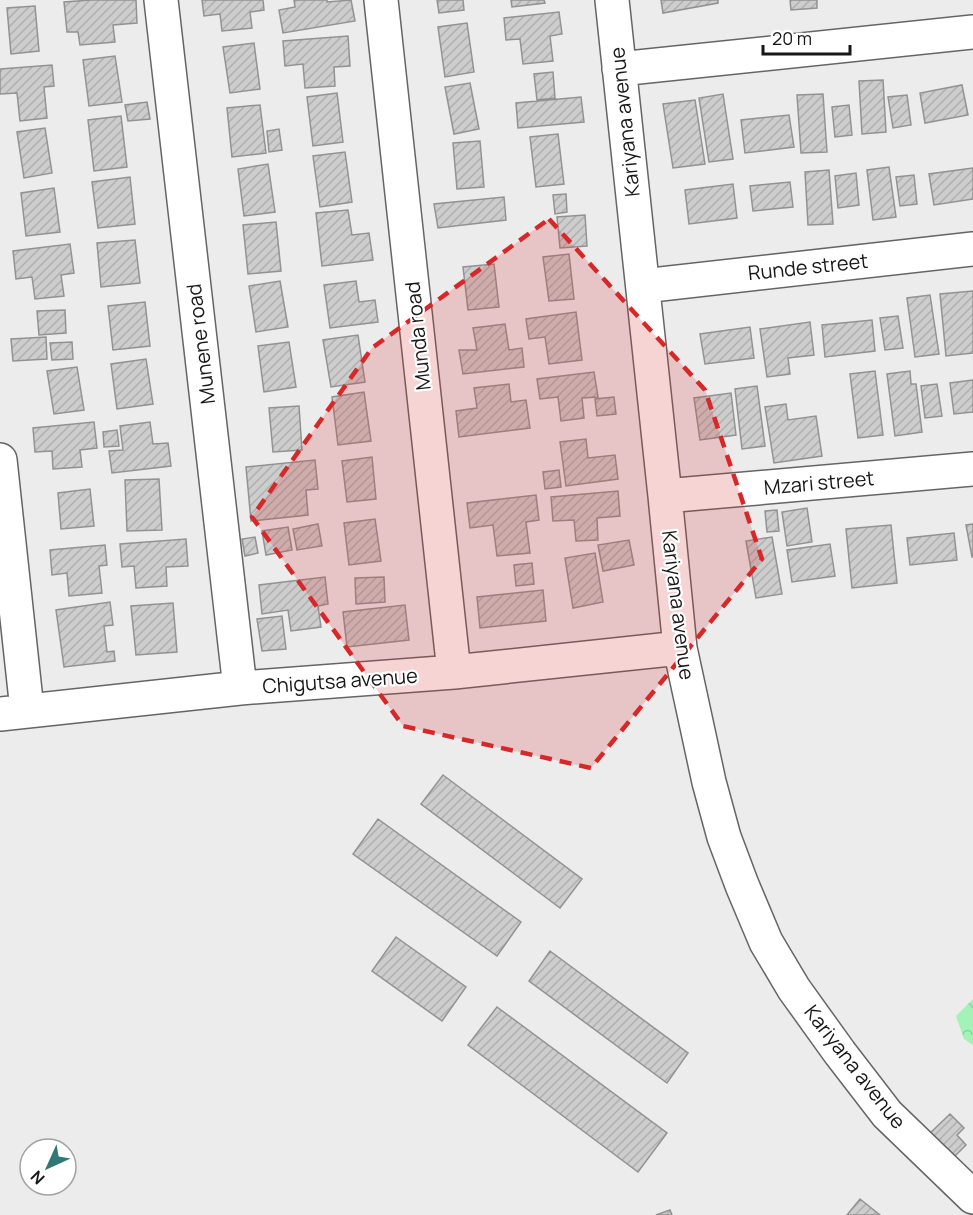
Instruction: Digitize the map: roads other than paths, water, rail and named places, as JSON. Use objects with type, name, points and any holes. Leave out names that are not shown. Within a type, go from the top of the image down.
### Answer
[{"type":"street","name":"Munene road","points":[[161,0],[240,688]]},
{"type":"street","name":"Munda road","points":[[381,0],[454,672]]},
{"type":"street","name":"Kariyana avenue","points":[[612,0],[680,648],[709,782],[724,837],[766,942],[794,989],[888,1114],[973,1197]]},
{"type":"street","points":[[619,69],[973,32]]},
{"type":"street","name":"Runde street","points":[[643,285],[973,249]]},
{"type":"street","points":[[0,460],[14,712]]},
{"type":"street","name":"Mzari street","points":[[665,496],[973,469]]},
{"type":"street","name":"Chigutsa avenue","points":[[14,712],[240,688],[454,672],[680,648]]}]
